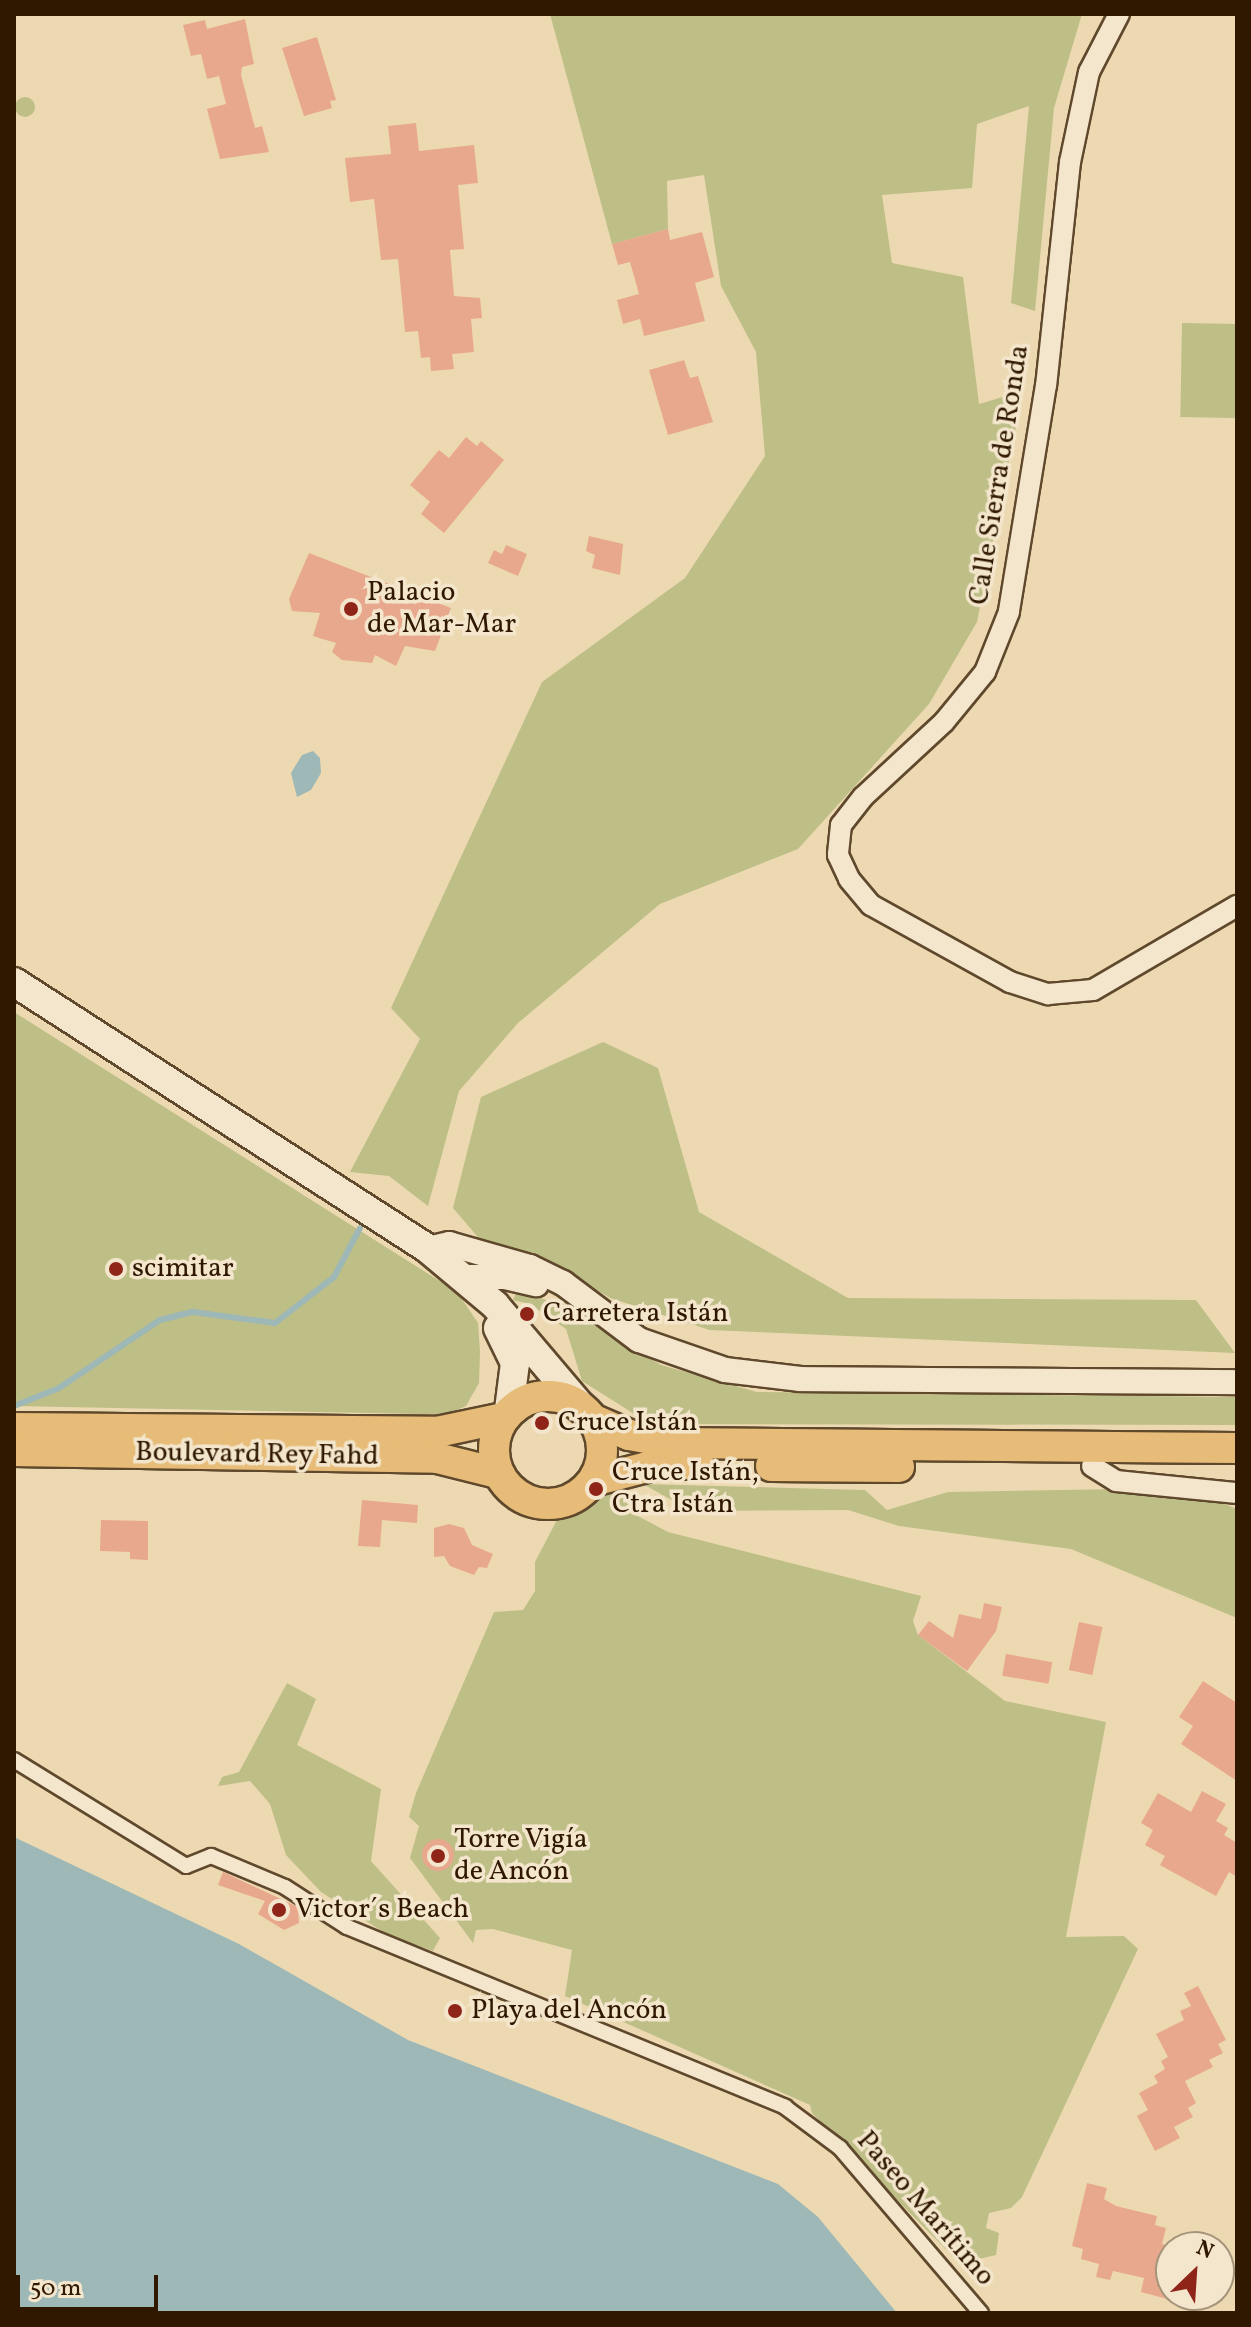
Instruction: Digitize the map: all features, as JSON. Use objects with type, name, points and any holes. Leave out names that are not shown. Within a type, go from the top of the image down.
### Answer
[{"type":"main road","points":[[14,982],[428,1249],[478,1291],[588,1414],[602,1450],[593,1481]]},
{"type":"main road","points":[[478,1291],[515,1363],[506,1414],[493,1445],[497,1473],[523,1499],[549,1505],[574,1498],[593,1481],[663,1463],[1237,1466]]},
{"type":"main road","points":[[506,1414],[528,1399],[552,1396],[629,1435],[673,1443],[1237,1448]]},
{"type":"main road","name":"Boulevard Rey Fahd","points":[[14,1428],[437,1432],[506,1414]]},
{"type":"main road","name":"Boulevard Rey Fahd","points":[[14,1451],[437,1458],[497,1473]]},
{"type":"street","name":"Calle Sierra de Ronda","points":[[1119,14],[1089,72],[1070,162],[1046,385],[1009,612],[985,672],[944,722],[863,797],[841,825],[838,855],[849,879],[871,905],[1010,982],[1048,994],[1093,990],[1237,906]]},
{"type":"street","points":[[428,1249],[449,1244],[550,1276],[568,1292],[661,1350],[762,1376],[1237,1382]]},
{"type":"street","points":[[478,1291],[493,1256]]},
{"type":"street","points":[[478,1291],[509,1278],[568,1292]]},
{"type":"street","points":[[478,1291],[509,1278]]},
{"type":"street","points":[[1092,1466],[1116,1481],[1237,1493]]},
{"type":"street","name":"Paseo Marítimo","points":[[14,1760],[186,1866],[211,1856],[285,1887],[347,1927],[785,2107],[840,2148],[981,2313]]},
{"type":"green space","points":[[550,14],[1082,14],[1054,108],[1035,311],[1011,303],[1029,106],[977,124],[972,188],[882,195],[892,263],[963,277],[979,404],[1023,391],[977,622],[929,704],[798,849],[660,904],[518,1023],[459,1091],[428,1206],[389,1176],[350,1172],[420,1039],[391,1008],[542,682],[685,578],[765,456],[756,352],[721,286],[704,175],[667,181],[668,229],[612,244]]},
{"type":"green space","points":[[21,97],[29,97],[35,107],[29,117],[21,117],[15,111],[15,103]]},
{"type":"green space","points":[[1182,323],[1237,324],[1235,418],[1180,417]]},
{"type":"green space","points":[[14,1012],[457,1292],[478,1323],[479,1383],[466,1406],[448,1414],[419,1414],[14,1406]]},
{"type":"green space","points":[[603,1042],[658,1068],[699,1212],[848,1298],[1196,1300],[1235,1353],[710,1330],[610,1298],[535,1253],[482,1242],[453,1208],[481,1097]]},
{"type":"green space","points":[[518,1289],[561,1306],[661,1365],[757,1392],[1237,1397],[1237,1425],[650,1424],[582,1381],[566,1329],[530,1304],[513,1300]]},
{"type":"green space","points":[[643,1484],[865,1490],[887,1510],[948,1492],[1184,1488],[1237,1509],[1237,1618],[1071,1549],[899,1526],[848,1510],[691,1511]]},
{"type":"green space","points":[[572,1491],[620,1491],[634,1514],[668,1532],[921,1596],[913,1621],[918,1635],[1005,1701],[1106,1722],[1066,1937],[1124,1936],[1138,1949],[1022,2197],[1011,2208],[989,2213],[986,2228],[999,2233],[996,2255],[975,2260],[964,2255],[959,2263],[812,2113],[810,2105],[565,1996],[572,1950],[493,1929],[476,1930],[473,1943],[410,1858],[419,1826],[409,1817],[416,1793],[494,1612],[523,1610],[535,1591],[535,1562]]},
{"type":"green space","points":[[287,1683],[316,1699],[297,1745],[381,1789],[371,1861],[440,1938],[433,1951],[388,1935],[321,1892],[286,1855],[270,1804],[250,1781],[218,1786],[222,1777],[239,1772]]},
{"type":"water","points":[[313,751],[320,758],[321,773],[311,790],[297,797],[291,773],[302,755]]},
{"type":"water","points":[[14,1837],[239,1944],[408,2040],[778,2184],[818,2217],[897,2313],[14,2313]]},
{"type":"building","points":[[245,19],[254,64],[242,67],[241,75],[255,128],[262,126],[269,152],[220,159],[207,109],[226,104],[219,76],[207,79],[201,54],[191,56],[183,25],[205,20],[207,29]]},
{"type":"building","points":[[317,37],[336,100],[330,101],[332,108],[304,116],[282,48]]},
{"type":"building","points":[[416,123],[419,151],[474,145],[478,183],[458,185],[464,249],[450,250],[454,296],[480,298],[482,318],[471,319],[474,352],[452,354],[454,369],[431,371],[430,357],[421,358],[418,331],[405,332],[398,259],[381,260],[374,199],[350,202],[345,158],[391,154],[388,126]]},
{"type":"building","points":[[668,229],[670,240],[702,232],[714,277],[695,283],[705,321],[644,336],[640,319],[623,324],[617,300],[639,294],[630,262],[618,265],[612,244]]},
{"type":"building","points":[[684,360],[690,378],[698,376],[713,422],[668,435],[649,370]]},
{"type":"building","points":[[466,437],[477,446],[481,441],[504,460],[444,533],[421,514],[430,502],[410,485],[439,450],[449,458]]},
{"type":"building","points":[[589,536],[623,544],[620,575],[592,568],[595,555],[586,551]]},
{"type":"building","points":[[506,545],[527,554],[518,576],[488,563],[494,550],[502,554]]},
{"type":"building","name":"Palacio de Mar-Mar","points":[[309,553],[451,608],[435,651],[405,646],[396,666],[375,655],[372,663],[342,660],[332,652],[336,643],[313,636],[320,613],[292,611],[289,599]]},
{"type":"building","points":[[362,1500],[418,1505],[417,1523],[382,1520],[380,1547],[358,1546]]},
{"type":"building","points":[[101,1520],[148,1521],[148,1560],[130,1559],[130,1552],[100,1551]]},
{"type":"building","points":[[449,1524],[464,1528],[472,1545],[493,1554],[487,1568],[479,1567],[474,1575],[450,1566],[444,1556],[434,1557],[434,1528]]},
{"type":"building","points":[[984,1603],[1002,1607],[996,1631],[967,1671],[918,1635],[929,1621],[953,1638],[959,1614],[981,1619]]},
{"type":"building","points":[[1079,1622],[1102,1627],[1092,1675],[1069,1670]]},
{"type":"building","points":[[1006,1654],[1052,1662],[1048,1684],[1002,1676]]},
{"type":"building","points":[[1203,1681],[1237,1703],[1237,1781],[1181,1744],[1193,1726],[1179,1717]]},
{"type":"building","points":[[1202,1791],[1226,1804],[1216,1821],[1228,1828],[1224,1835],[1237,1843],[1237,1877],[1229,1872],[1216,1896],[1160,1865],[1165,1856],[1145,1845],[1153,1830],[1141,1823],[1158,1793],[1191,1812]]},
{"type":"building","name":"Torre Vigía de Ancón","points":[[438,1839],[450,1843],[454,1855],[450,1867],[438,1871],[426,1867],[422,1855],[426,1843]]},
{"type":"building","name":"Victor´s Beach","points":[[223,1872],[298,1907],[299,1923],[284,1930],[258,1914],[265,1901],[218,1885]]},
{"type":"building","points":[[1198,1986],[1226,2040],[1218,2044],[1223,2053],[1209,2060],[1213,2067],[1185,2081],[1196,2103],[1188,2108],[1193,2117],[1174,2127],[1180,2138],[1155,2151],[1137,2116],[1148,2110],[1139,2093],[1158,2083],[1154,2076],[1165,2069],[1161,2061],[1168,2057],[1156,2034],[1184,2020],[1180,2011],[1191,2006],[1184,1993]]},
{"type":"building","points":[[1087,2183],[1107,2188],[1104,2199],[1116,2206],[1157,2216],[1155,2225],[1166,2228],[1165,2231],[1155,2231],[1155,2296],[1141,2292],[1144,2278],[1113,2271],[1110,2280],[1096,2277],[1099,2264],[1081,2259],[1083,2249],[1072,2246]]},
{"type":"waterway","points":[[14,1406],[59,1388],[160,1320],[193,1312],[275,1323],[334,1277],[360,1228]]},
{"type":"place","name":"Palacio de Mar-Mar","points":[[351,609]]},
{"type":"place","name":"scimitar","points":[[116,1269]]},
{"type":"place","name":"Carretera Istán","points":[[527,1314]]},
{"type":"place","name":"Cruce Istán","points":[[542,1423]]},
{"type":"place","name":"Cruce Istán, Ctra Istán","points":[[596,1489]]},
{"type":"place","name":"Torre Vigía de Ancón","points":[[438,1856]]},
{"type":"place","name":"Victor´s Beach","points":[[279,1910]]},
{"type":"place","name":"Playa del Ancón","points":[[455,2011]]}]
